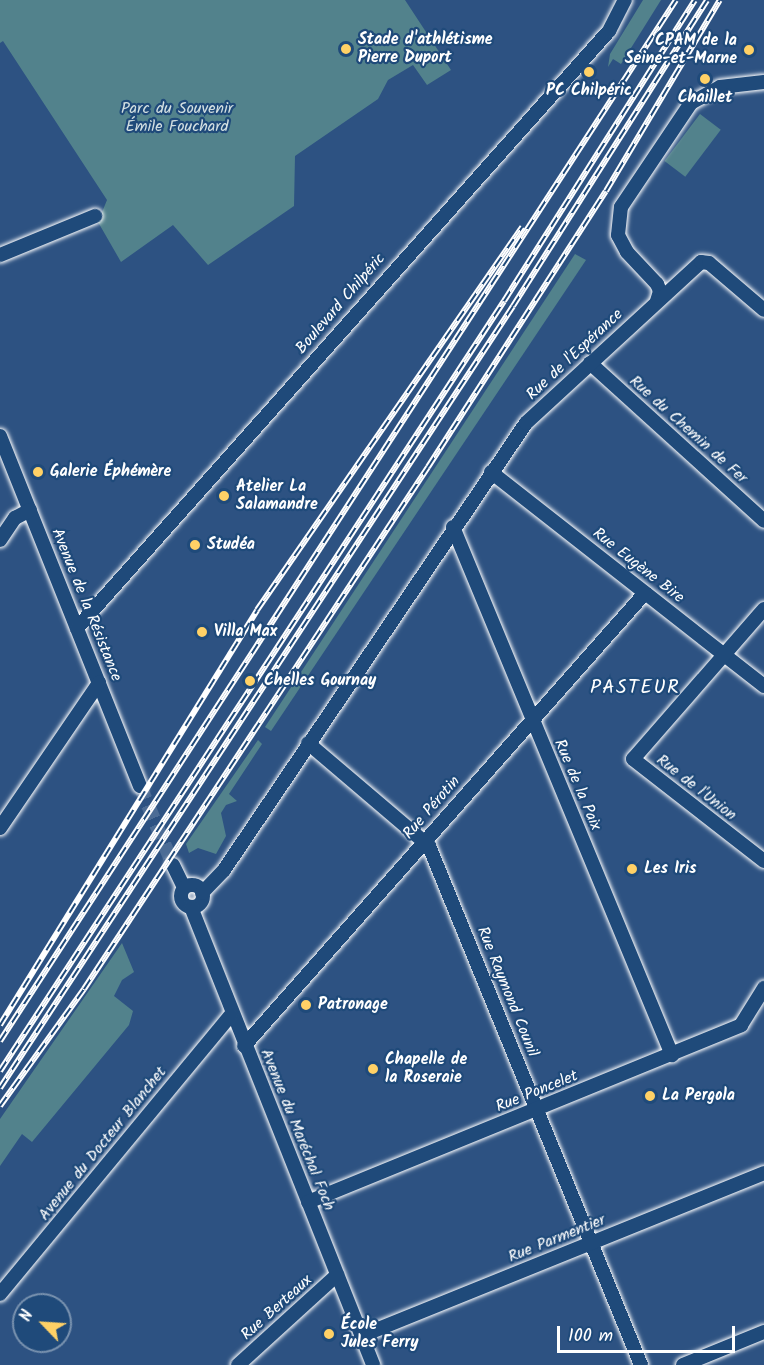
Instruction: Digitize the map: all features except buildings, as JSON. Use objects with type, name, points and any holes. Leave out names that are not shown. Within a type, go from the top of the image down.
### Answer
[{"type":"street","name":"Boulevard Chilpéric","points":[[77,628],[609,31],[620,3]]},
{"type":"street","points":[[657,301],[660,291],[657,284],[627,252],[618,235],[621,207],[691,103],[720,87],[747,87],[764,82]]},
{"type":"street","points":[[0,255],[95,216]]},
{"type":"street","name":"Rue de l'Espérance","points":[[202,893],[224,870],[517,433],[694,266],[705,262],[764,310]]},
{"type":"street","name":"Rue du Chemin de Fer","points":[[590,363],[764,521]]},
{"type":"street","name":"Avenue de la Résistance","points":[[0,436],[140,786]]},
{"type":"street","name":"Rue Eugène Bire","points":[[491,472],[764,686]]},
{"type":"street","points":[[0,540],[15,518],[30,510]]},
{"type":"street","name":"Rue de la Paix","points":[[453,527],[672,1055]]},
{"type":"street","name":"Rue Pérotin","points":[[244,1046],[645,592]]},
{"type":"street","points":[[723,654],[764,609]]},
{"type":"street","name":"Rue de l'Union","points":[[723,654],[633,759],[764,861]]},
{"type":"street","points":[[0,828],[99,683]]},
{"type":"street","name":"Rue Raymond Counil","points":[[308,743],[425,842],[454,904],[641,1365]]},
{"type":"street","name":"Avenue du Maréchal Foch","points":[[173,865],[184,888],[182,902],[191,907],[231,1015],[374,1365]]},
{"type":"street","points":[[184,888],[195,885],[202,893],[200,903],[191,907]]},
{"type":"street","name":"Rue Poncelet","points":[[309,1202],[741,1025],[763,991]]},
{"type":"street","name":"Avenue du Docteur Blanchet","points":[[0,1294],[231,1015]]},
{"type":"street","name":"Rue Parmentier","points":[[362,1336],[764,1173]]},
{"type":"street","name":"Rue Berteaux","points":[[238,1365],[338,1275]]},
{"type":"street","points":[[683,1365],[764,1332]]},
{"type":"green space","name":"Parc du Souvenir Émile Fouchard","points":[[0,0],[405,0],[451,70],[427,85],[413,65],[388,80],[378,99],[295,156],[294,206],[208,265],[173,225],[121,262],[98,222],[107,200],[3,41],[0,43]]},
{"type":"green space","points":[[643,0],[661,0],[621,64],[613,59],[608,67],[610,54]]},
{"type":"green space","points":[[700,114],[721,130],[685,177],[664,161]]},
{"type":"green space","points":[[575,254],[586,260],[271,731],[265,727]]},
{"type":"green space","points":[[258,740],[262,744],[229,794],[237,801],[226,805],[221,813],[226,836],[216,854],[198,848],[189,853],[186,844]]},
{"type":"green space","points":[[122,943],[134,972],[122,980],[114,996],[133,1011],[129,1025],[32,1142],[22,1134],[0,1166],[0,1119]]},
{"type":"tunnel","points":[[140,786],[173,865]]},
{"type":"railway","points":[[0,1041],[676,0]]},
{"type":"railway","points":[[0,1071],[504,301],[695,0]]},
{"type":"railway","points":[[0,1088],[513,306],[707,0]]},
{"type":"railway","points":[[0,1106],[84,989],[428,467],[606,191],[720,0]]},
{"type":"railway","points":[[0,1025],[257,610],[522,227]]},
{"type":"place","name":"Stade d'athlétisme Pierre Duport","points":[[346,49]]},
{"type":"place","name":"CPAM de la Seine-et-Marne","points":[[749,50]]},
{"type":"place","name":"PC Chilpéric","points":[[589,72]]},
{"type":"place","name":"Chaillet","points":[[705,79]]},
{"type":"place","name":"Galerie Éphémère","points":[[38,472]]},
{"type":"place","name":"Atelier La Salamandre","points":[[224,496]]},
{"type":"place","name":"Studéa","points":[[195,545]]},
{"type":"place","name":"Villa Max","points":[[202,632]]},
{"type":"place","name":"Chelles Gournay","points":[[250,681]]},
{"type":"place","name":"Les Iris","points":[[632,869]]},
{"type":"place","name":"Patronage","points":[[306,1005]]},
{"type":"place","name":"Chapelle de la Roseraie","points":[[373,1069]]},
{"type":"place","name":"La Pergola","points":[[650,1096]]},
{"type":"place","name":"École Jules Ferry","points":[[329,1334]]},
{"type":"district","name":"PASTEUR","points":[[635,688]]}]
